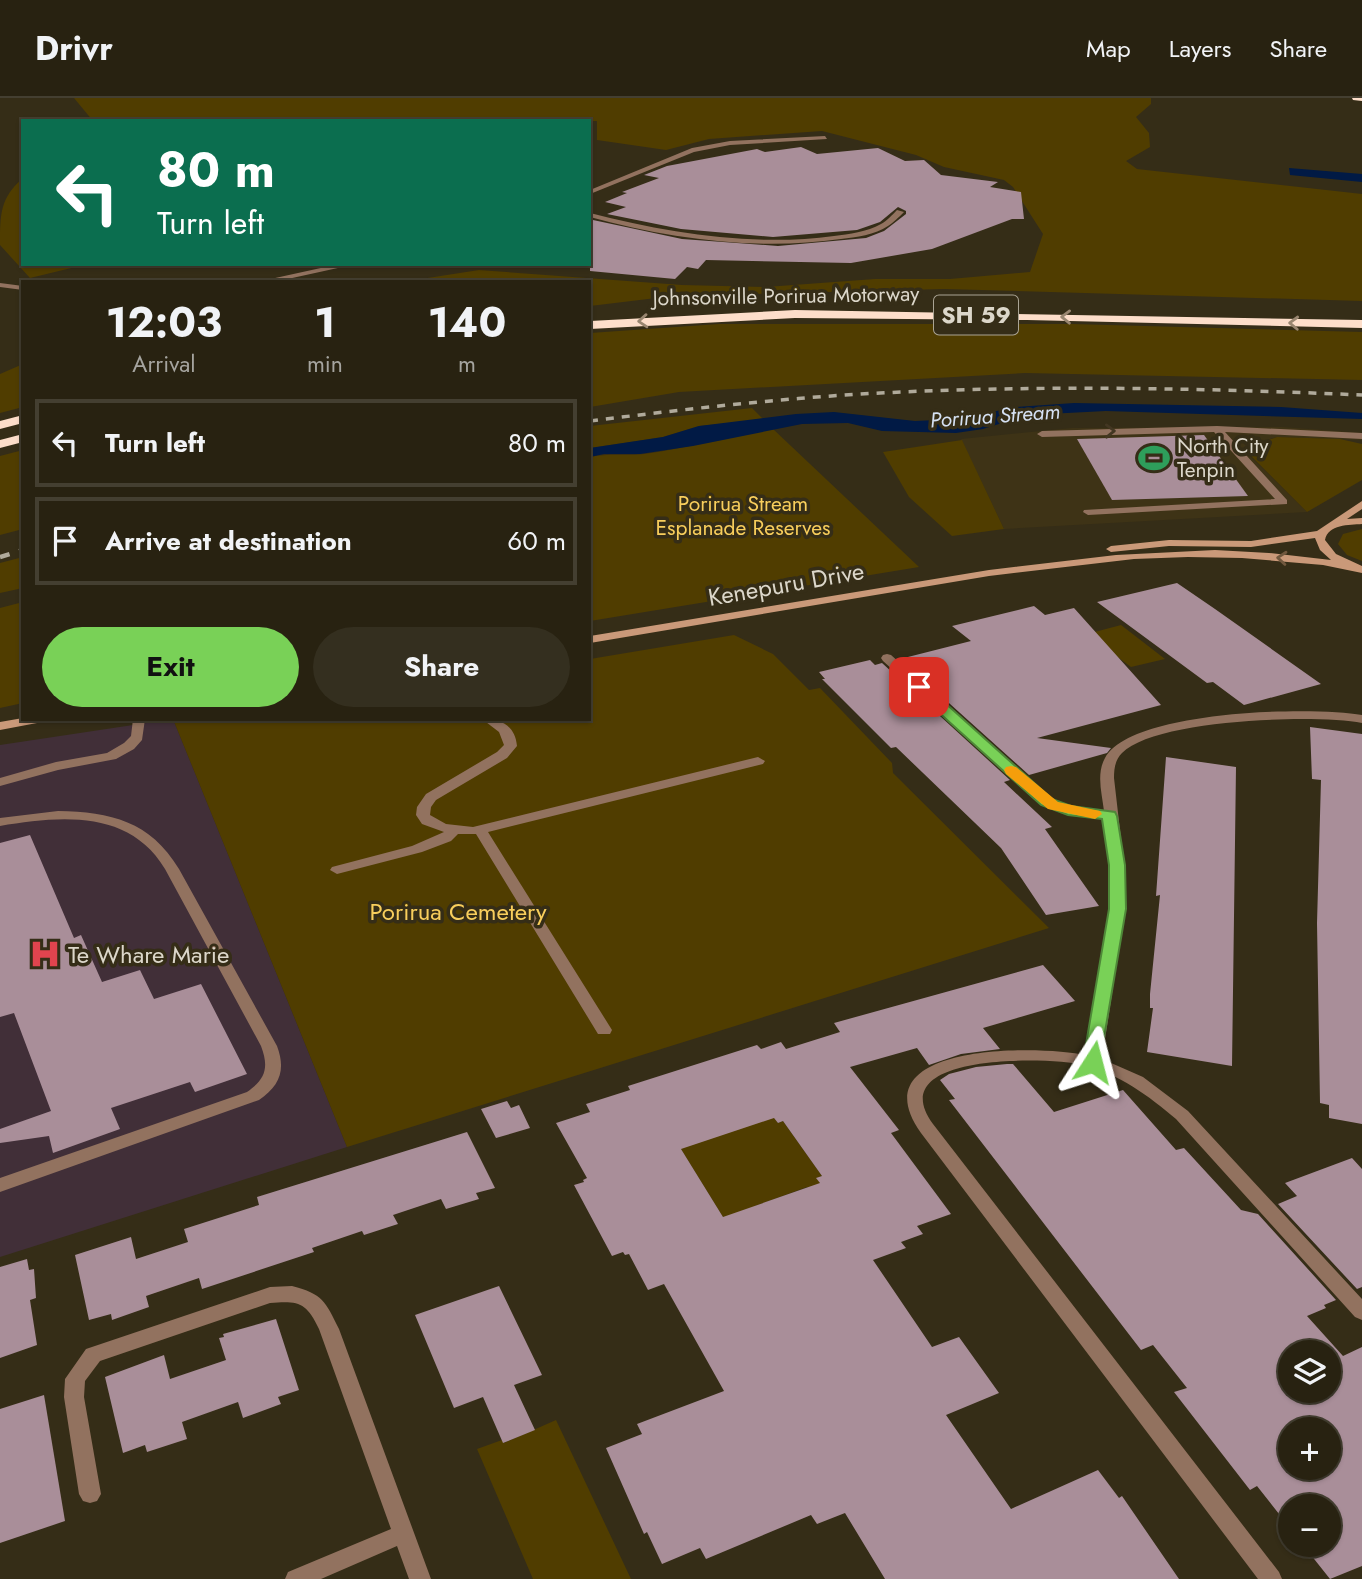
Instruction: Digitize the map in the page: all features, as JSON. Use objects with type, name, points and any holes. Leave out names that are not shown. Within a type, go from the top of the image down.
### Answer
[{"type":"highway","points":[[1356,98],[1362,99]]},
{"type":"highway","name":"Johnsonville Porirua Motorway","points":[[591,325],[795,314],[1362,324]]},
{"type":"highway","points":[[0,425],[21,420]]},
{"type":"highway","points":[[0,444],[21,439]]},
{"type":"main road","points":[[1362,504],[1324,531],[1319,542],[1324,550],[1349,566],[1362,570]]},
{"type":"main road","name":"Kenepuru Drive","points":[[591,640],[989,573],[1038,561],[1136,545],[1251,544],[1324,531],[1341,523],[1362,521]]},
{"type":"main road","name":"Kenepuru Drive","points":[[989,573],[1034,571],[1131,556],[1178,553],[1268,556],[1349,566]]},
{"type":"main road","points":[[0,726],[26,721]]},
{"type":"street","points":[[591,192],[678,154],[711,146],[825,138]]},
{"type":"street","points":[[591,215],[658,231],[771,242],[850,236],[882,226],[900,212]]},
{"type":"street","points":[[271,280],[342,266]]},
{"type":"street","points":[[0,285],[21,288]]},
{"type":"street","points":[[1088,512],[1283,502],[1217,429]]},
{"type":"street","points":[[1041,434],[1217,429],[1362,436]]},
{"type":"street","points":[[1237,452],[1245,441],[1267,434],[1286,432]]},
{"type":"street","points":[[887,657],[1047,802],[1068,810],[1110,816]]},
{"type":"street","points":[[1093,1062],[1118,909],[1117,865],[1106,768],[1117,751],[1141,737],[1188,726],[1280,715],[1328,713],[1362,719]]},
{"type":"street","points":[[0,782],[120,752],[137,737],[139,721]]},
{"type":"street","points":[[491,721],[504,729],[512,739],[511,746],[494,760],[431,797],[424,804],[423,813],[427,821],[440,830],[480,830],[758,761]]},
{"type":"street","points":[[0,822],[30,817],[81,816],[118,824],[151,841],[167,861],[202,923],[269,1046],[276,1065],[270,1083],[253,1096],[0,1185]]},
{"type":"street","points":[[480,830],[604,1030]]},
{"type":"street","points":[[337,870],[447,839],[454,831]]},
{"type":"street","points":[[1271,1579],[939,1144],[918,1114],[914,1100],[916,1088],[927,1077],[958,1062],[1014,1054],[1049,1054],[1093,1062],[1141,1083],[1172,1105],[1362,1312]]},
{"type":"street","points":[[90,1494],[74,1397],[75,1379],[93,1355],[270,1294],[292,1294],[308,1298],[320,1311],[329,1329],[419,1579]]},
{"type":"street","points":[[296,1579],[402,1534]]},
{"type":"shaded area","points":[[1282,427],[1362,433],[1362,440],[1277,437],[1260,442],[1250,456],[1307,512],[1004,529],[961,439],[1072,428]]},
{"type":"shaded area","points":[[174,721],[347,1147],[0,1257],[0,745]]},
{"type":"green space","points":[[74,98],[1151,98],[1151,104],[1136,117],[1149,133],[1150,147],[1126,161],[1137,169],[1362,194],[1362,301],[944,289],[673,296],[591,306],[591,280],[415,280],[479,270],[682,285],[766,287],[875,279],[950,279],[1030,272],[1043,234],[1013,187],[1004,180],[944,167],[916,155],[822,131],[709,139],[666,150],[597,140],[597,121],[591,119],[91,119]]},
{"type":"green space","points":[[21,180],[21,266],[80,266],[30,278],[0,245],[3,207],[15,185]]},
{"type":"green space","points":[[719,324],[1072,324],[1362,332],[1362,380],[1025,373],[679,392],[591,407],[591,333]]},
{"type":"green space","points":[[21,365],[21,408],[0,413],[0,374]]},
{"type":"green space","name":"Porirua Stream Esplanade Reserves","points":[[752,408],[764,420],[699,426],[663,437],[591,448],[591,426]]},
{"type":"green space","name":"Porirua Stream Esplanade Reserves","points":[[773,429],[919,567],[591,621],[591,457],[660,451]]},
{"type":"green space","points":[[1277,437],[1340,439],[1362,444],[1362,480],[1307,512],[1250,455],[1254,445]]},
{"type":"green space","points":[[962,440],[1004,529],[952,536],[909,497],[883,452]]},
{"type":"green space","points":[[21,451],[21,530],[0,535],[0,456]]},
{"type":"green space","points":[[1362,529],[1362,561],[1347,555],[1338,544],[1343,534]]},
{"type":"green space","points":[[21,558],[21,588],[0,593],[0,563]]},
{"type":"green space","points":[[21,603],[21,703],[0,708],[0,608]]},
{"type":"green space","points":[[1121,625],[1165,659],[1131,667],[1087,634]]},
{"type":"green space","name":"Porirua Cemetery","points":[[734,635],[773,654],[809,690],[820,688],[892,763],[893,773],[1049,928],[347,1147],[174,721],[591,721],[591,659]]},
{"type":"green space","points":[[767,1108],[778,1123],[783,1121],[822,1176],[817,1178],[828,1195],[816,1199],[807,1187],[755,1206],[731,1230],[674,1138]]},
{"type":"green space","points":[[556,1420],[631,1579],[533,1579],[477,1449],[502,1440],[504,1443]]},
{"type":"water","points":[[1289,168],[1362,174],[1362,182],[1290,175]]},
{"type":"water","name":"Porirua Stream","points":[[1074,403],[1281,407],[1362,413],[1362,419],[1106,411],[1028,415],[983,429],[956,433],[882,431],[848,423],[802,424],[693,446],[640,454],[591,457],[591,448],[663,437],[699,426],[796,414],[834,412],[915,421],[958,419],[1016,407]]},
{"type":"building","points":[[801,147],[817,154],[878,148],[905,161],[924,160],[941,175],[998,182],[990,187],[1021,192],[1024,219],[1012,219],[932,249],[851,263],[706,260],[698,269],[687,267],[675,279],[590,271],[593,220],[682,239],[778,246],[866,238],[884,231],[906,214],[906,211],[898,207],[880,222],[857,230],[773,237],[681,229],[607,214],[626,207],[605,202],[627,193],[622,192],[659,178],[644,175],[667,166],[757,149],[765,152]]},
{"type":"building","name":"North City Tenpin","points":[[1204,435],[1248,496],[1112,500],[1077,439]]},
{"type":"building","points":[[1177,583],[1321,684],[1244,705],[1213,682],[1207,683],[1097,602]]},
{"type":"building","points":[[1034,606],[1045,615],[1074,608],[1161,705],[1037,738],[1111,748],[1107,753],[1029,775],[900,659],[971,641],[952,626]]},
{"type":"building","points":[[870,660],[875,665],[882,663],[1010,780],[1004,782],[1052,827],[1045,829],[1099,906],[1046,915],[1001,848],[896,747],[891,748],[822,679],[825,679],[819,672]]},
{"type":"building","points":[[1310,727],[1362,734],[1362,1124],[1329,1118],[1329,1105],[1320,1103],[1317,923],[1321,780],[1312,779]]},
{"type":"building","points":[[1166,757],[1236,767],[1232,1066],[1147,1052],[1153,1008],[1150,1008],[1150,994],[1160,895],[1156,896]]},
{"type":"building","name":"Te Whare Marie","points":[[30,835],[74,938],[81,935],[102,982],[140,970],[154,999],[201,984],[247,1074],[195,1092],[190,1082],[111,1108],[120,1129],[53,1153],[49,1136],[0,1143],[0,1129],[51,1111],[14,1013],[0,1017],[0,843]]},
{"type":"building","points":[[1043,965],[1075,1001],[983,1028],[1000,1049],[961,1054],[929,1065],[917,1048],[850,1067],[899,1130],[891,1133],[951,1214],[917,1226],[923,1234],[901,1242],[906,1248],[873,1260],[932,1347],[959,1337],[999,1393],[946,1415],[1011,1509],[1098,1470],[1119,1498],[1122,1496],[1179,1579],[885,1579],[845,1513],[817,1524],[811,1515],[706,1559],[700,1548],[662,1564],[647,1532],[644,1534],[606,1448],[642,1434],[637,1424],[724,1391],[664,1284],[648,1290],[629,1254],[625,1255],[623,1252],[612,1256],[574,1185],[587,1178],[556,1123],[590,1112],[586,1104],[630,1090],[628,1086],[757,1045],[761,1049],[781,1042],[786,1049],[840,1032],[834,1023]],"holes":[[[774,1118],[778,1123],[783,1121],[822,1176],[816,1178],[820,1183],[723,1217],[681,1149]]]},
{"type":"building","points":[[1013,1064],[1054,1112],[1123,1090],[1176,1150],[1184,1148],[1241,1210],[1258,1214],[1336,1300],[1324,1305],[1326,1308],[1307,1316],[1329,1340],[1278,1340],[1278,1403],[1341,1403],[1341,1354],[1343,1356],[1362,1347],[1362,1566],[1330,1579],[1313,1557],[1341,1557],[1341,1494],[1278,1494],[1278,1513],[1257,1486],[1250,1490],[1174,1392],[1187,1388],[1153,1345],[1141,1350],[949,1100],[955,1099],[940,1080],[949,1074],[976,1067]]},
{"type":"building","points":[[507,1101],[511,1108],[519,1105],[530,1128],[496,1138],[481,1109]]},
{"type":"building","points":[[467,1132],[495,1188],[476,1193],[479,1199],[446,1209],[441,1199],[393,1215],[398,1224],[364,1235],[362,1231],[312,1248],[314,1252],[202,1289],[199,1278],[146,1296],[149,1307],[112,1320],[111,1314],[89,1320],[75,1255],[131,1237],[136,1259],[188,1242],[184,1229],[259,1205],[257,1197]]},
{"type":"building","points":[[1352,1158],[1362,1169],[1362,1287],[1357,1289],[1278,1204],[1297,1196],[1285,1183]]},
{"type":"building","points":[[27,1259],[29,1270],[34,1269],[36,1298],[30,1300],[37,1345],[0,1358],[0,1267]]},
{"type":"building","points":[[499,1286],[542,1375],[514,1385],[535,1430],[503,1443],[483,1397],[454,1408],[415,1315]]},
{"type":"building","points":[[276,1319],[299,1390],[278,1397],[281,1404],[243,1418],[238,1402],[182,1422],[187,1439],[147,1452],[145,1445],[123,1453],[105,1377],[164,1355],[170,1379],[226,1360],[219,1338],[224,1337],[223,1334]]},
{"type":"building","points":[[44,1395],[65,1521],[0,1543],[0,1409]]},
{"type":"railway","points":[[591,421],[771,401],[940,391],[1121,388],[1362,395]]},
{"type":"railway","points":[[0,557],[21,551]]},
{"type":"slow traffic","points":[[1011,770],[1047,802],[1068,810],[1095,814]]},
{"type":"place","name":"North City Tenpin","points":[[1154,458]]},
{"type":"place","name":"Te Whare Marie","points":[[45,954]]},
{"type":"route","points":[[919,687],[1047,802],[1068,810],[1110,816],[1117,865],[1118,909],[1093,1062]]}]
